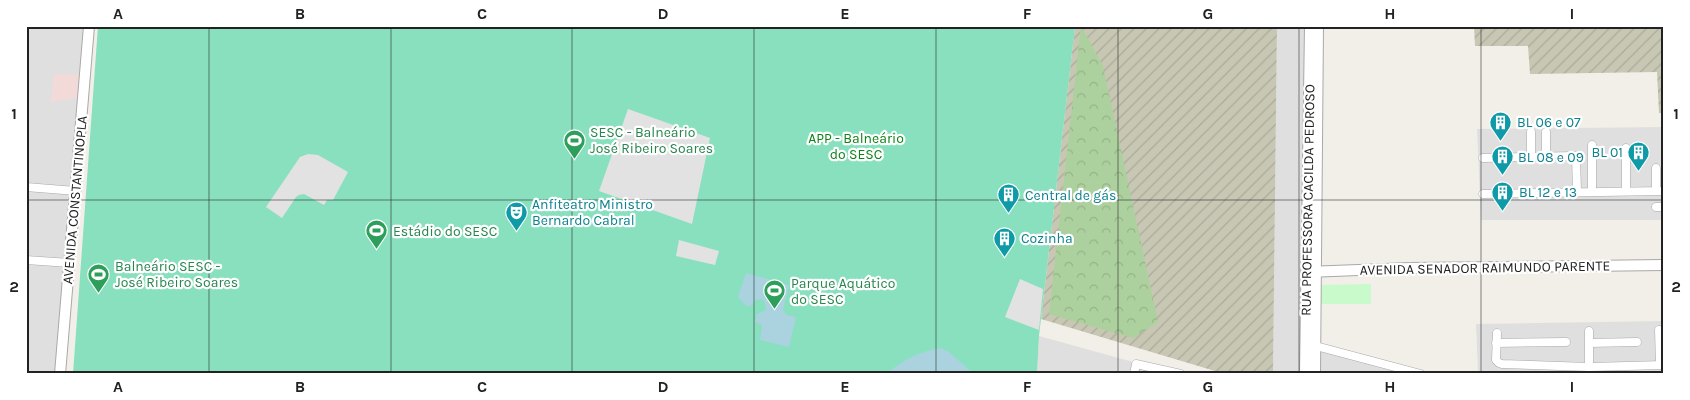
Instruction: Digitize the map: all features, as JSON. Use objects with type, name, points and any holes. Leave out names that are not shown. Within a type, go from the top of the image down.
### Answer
[{"type":"street","name":"AVENIDA CONSTANTINOPLA","points":[[60,374],[90,26]]},
{"type":"street","name":"RUA PROFESSORA CACILDA PEDROSO","points":[[1305,374],[1310,344],[1310,26]]},
{"type":"street","name":"RUA PROFESSORA CACILDA PEDROSO","points":[[1311,272],[1318,26]]},
{"type":"street","points":[[1531,132],[1531,157]]},
{"type":"street","points":[[1546,132],[1546,156]]},
{"type":"street","points":[[1592,145],[1592,191]]},
{"type":"street","points":[[1626,148],[1626,190]]},
{"type":"street","points":[[1484,158],[1576,156],[1577,191]]},
{"type":"street","points":[[1483,194],[1626,190],[1660,191],[1656,168]]},
{"type":"street","points":[[26,187],[76,191]]},
{"type":"street","points":[[26,260],[70,263]]},
{"type":"street","name":"AVENIDA SENADOR RAIMUNDO PARENTE","points":[[1311,272],[1410,268],[1664,265]]},
{"type":"street","points":[[1497,333],[1496,360],[1498,363],[1589,367],[1662,365],[1662,339],[1659,330]]},
{"type":"street","points":[[1589,331],[1589,367]]},
{"type":"street","points":[[1496,344],[1566,342]]},
{"type":"street","points":[[1589,343],[1637,342]]},
{"type":"street","points":[[1310,344],[1421,374]]},
{"type":"street","name":"RUA PROFESSORA CACILDA PEDROSO","points":[[1310,344],[1315,374]]},
{"type":"street","points":[[1134,374],[1136,364],[1181,374]]},
{"type":"shaded area","points":[[26,26],[92,26],[60,374],[26,374]]},
{"type":"shaded area","points":[[1075,26],[1277,26],[1273,374],[1225,374],[1041,319]]},
{"type":"shaded area","points":[[1277,26],[1306,26],[1302,341],[1432,374],[1273,374]]},
{"type":"shaded area","points":[[1474,26],[1664,26],[1664,113],[1659,113],[1657,72],[1530,74],[1528,46],[1475,46]]},
{"type":"shaded area","points":[[54,74],[88,75],[87,96],[51,102]]},
{"type":"shaded area","points":[[628,109],[710,138],[692,224],[599,191]]},
{"type":"shaded area","points":[[1663,127],[1664,220],[1481,220],[1477,129]]},
{"type":"shaded area","points":[[308,154],[318,155],[348,172],[333,200],[327,200],[324,205],[304,194],[299,195],[282,218],[266,207],[300,157]]},
{"type":"shaded area","points":[[679,240],[719,251],[715,265],[676,256]]},
{"type":"shaded area","points":[[1020,279],[1043,289],[1039,330],[1005,317]]},
{"type":"shaded area","points":[[1664,321],[1664,372],[1478,371],[1476,324]]},
{"type":"shaded area","points":[[1039,336],[1173,373],[1173,374],[1037,374]]},
{"type":"green space","name":"SESC - Balneário José Ribeiro Soares","points":[[98,26],[1075,27],[1039,336],[1037,374],[73,374]]},
{"type":"green space","points":[[1081,26],[1103,66],[1158,322],[1133,338],[1049,314]]},
{"type":"green space","points":[[1371,284],[1371,304],[1318,304],[1318,285]]},
{"type":"water","name":"Parque Aquático do SESC","points":[[746,273],[789,285],[783,310],[787,315],[796,317],[789,347],[760,340],[762,325],[755,322],[757,314],[766,310],[765,303],[762,299],[755,300],[751,306],[746,306],[738,297]]},
{"type":"water","points":[[940,348],[949,352],[974,374],[887,374],[911,357]]},
{"type":"place","name":"BL 06 e 07","points":[[1501,141]]},
{"type":"place","name":"SESC - Balneário José Ribeiro Soares","points":[[574,159]]},
{"type":"place","name":"BL 01","points":[[1639,171]]},
{"type":"place","name":"BL 08 e 09","points":[[1502,176]]},
{"type":"place","name":"BL 12 e 13","points":[[1503,211]]},
{"type":"place","name":"Central de gás","points":[[1009,214]]},
{"type":"place","name":"Anfiteatro Ministro Bernardo Cabral","points":[[516,231]]},
{"type":"place","name":"Estádio do SESC","points":[[377,250]]},
{"type":"place","name":"Cozinha","points":[[1005,257]]},
{"type":"place","name":"Balneário SESC - José Ribeiro Soares","points":[[99,293]]},
{"type":"place","name":"Parque Aquático do SESC","points":[[775,310]]},
{"type":"park label","name":"APP - Balneário do SESC","points":[[856,146]]}]
